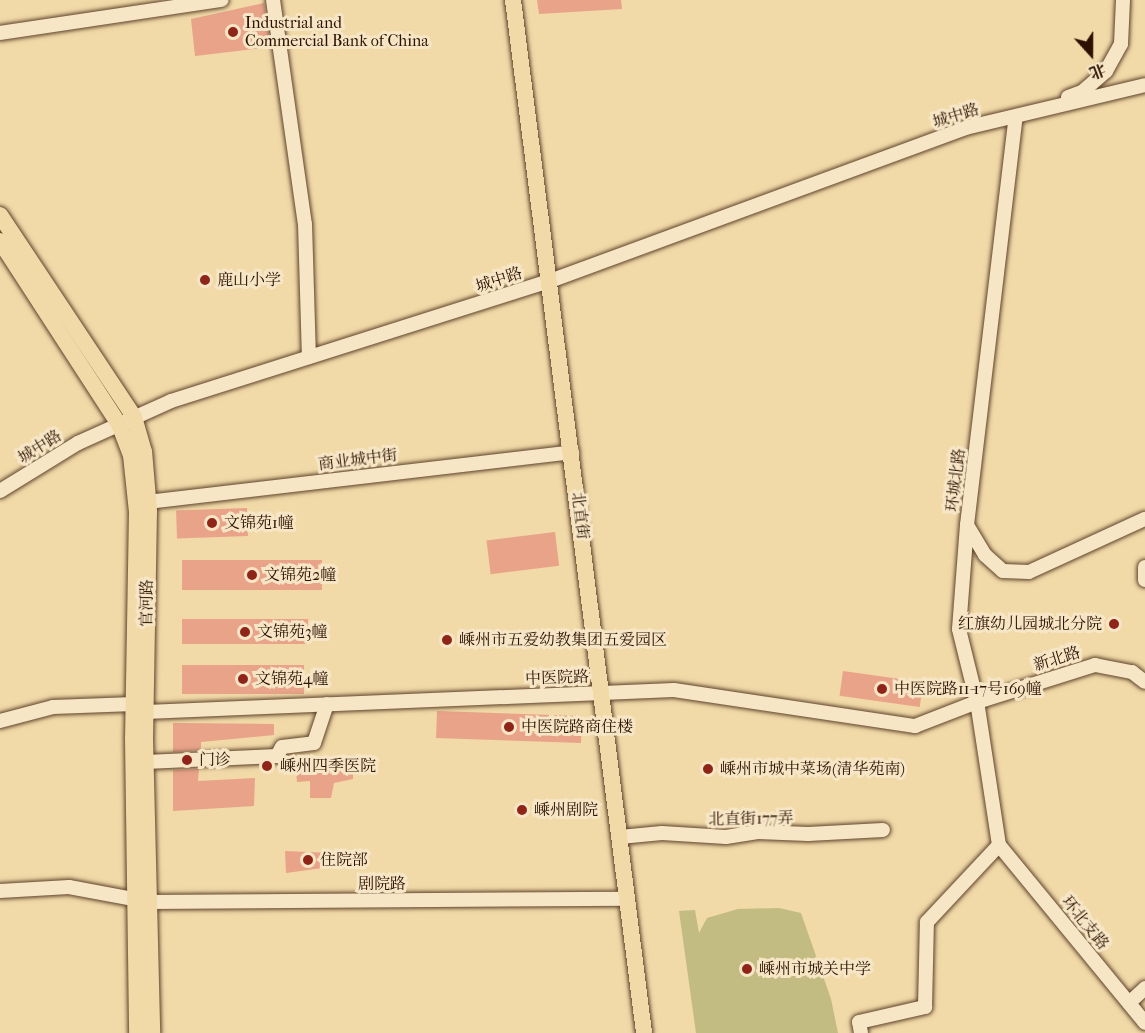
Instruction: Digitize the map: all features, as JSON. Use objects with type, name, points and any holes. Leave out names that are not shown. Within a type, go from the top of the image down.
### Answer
[{"type":"main road","name":"北直街","points":[[513,0],[644,1033]]},
{"type":"main road","name":"官河路","points":[[0,215],[144,451],[148,502],[140,708],[146,762],[137,1033]]},
{"type":"main road","name":"官河路","points":[[0,241],[126,420],[137,512],[143,901],[152,1033]]},
{"type":"street","points":[[0,33],[222,0]]},
{"type":"street","points":[[273,0],[305,224],[309,357]]},
{"type":"street","points":[[1016,117],[1082,92],[1106,71],[1121,44],[1123,0]]},
{"type":"street","points":[[1016,117],[1145,85]]},
{"type":"street","name":"城中路","points":[[0,491],[78,443],[126,420],[309,357],[550,280],[965,128],[1016,117]]},
{"type":"street","name":"环城北路","points":[[999,845],[977,702],[959,630],[967,525],[1016,117]]},
{"type":"street","name":"商业城中街","points":[[148,502],[572,452]]},
{"type":"street","points":[[967,525],[985,555],[1003,571],[1029,572],[1145,519]]},
{"type":"street","points":[[1145,567],[1145,580]]},
{"type":"street","name":"新北路","points":[[977,702],[1095,665],[1132,672],[1145,682]]},
{"type":"street","name":"中医院路","points":[[0,720],[53,707],[140,708],[327,704],[674,690],[915,726],[977,702]]},
{"type":"street","points":[[146,762],[277,756],[282,747],[314,743],[327,704]]},
{"type":"street","name":"北直街177弄","points":[[620,837],[662,833],[726,837],[758,832],[808,834],[883,830]]},
{"type":"street","points":[[861,1033],[859,1022],[925,1007],[927,922],[999,845]]},
{"type":"street","name":"环北支路","points":[[999,845],[1145,1023]]},
{"type":"street","name":"剧院路","points":[[0,891],[69,887],[143,901],[628,899]]},
{"type":"street","points":[[1129,1003],[1145,988]]},
{"type":"shaded area","name":"嵊州市城关中学","points":[[779,908],[801,913],[831,999],[838,1033],[696,1033],[679,911],[695,910],[699,933],[707,918],[738,909]]},
{"type":"building","points":[[537,0],[621,0],[622,9],[539,14]]},
{"type":"building","name":"Industrial and Commercial Bank of China","points":[[264,3],[271,47],[195,56],[191,19]]},
{"type":"building","name":"文锦苑1幢","points":[[247,508],[248,536],[177,538],[176,510]]},
{"type":"building","points":[[555,532],[559,566],[491,574],[487,540]]},
{"type":"building","name":"文锦苑2幢","points":[[182,560],[322,560],[322,590],[182,590]]},
{"type":"building","name":"文锦苑3幢","points":[[182,619],[308,619],[308,644],[182,644]]},
{"type":"building","name":"文锦苑4幢","points":[[182,665],[304,665],[304,694],[182,694]]},
{"type":"building","name":"中医院路11-17号169幢","points":[[843,671],[923,682],[920,707],[840,696]]},
{"type":"building","name":"中医院路商住楼","points":[[437,711],[582,716],[581,743],[436,738]]},
{"type":"building","points":[[173,723],[274,724],[274,735],[201,742],[201,750],[173,752]]},
{"type":"building","points":[[295,758],[353,760],[353,779],[334,783],[331,798],[310,798],[310,781],[297,782]]},
{"type":"building","points":[[199,769],[198,781],[255,778],[254,806],[173,811],[173,770]]},
{"type":"building","name":"住院部","points":[[285,851],[332,853],[330,867],[286,873]]},
{"type":"place","name":"Industrial and Commercial Bank of China","points":[[233,32]]},
{"type":"place","name":"鹿山小学","points":[[205,280]]},
{"type":"place","name":"文锦苑1幢","points":[[212,523]]},
{"type":"place","name":"文锦苑2幢","points":[[252,575]]},
{"type":"place","name":"红旗幼儿园城北分院","points":[[1114,624]]},
{"type":"place","name":"文锦苑3幢","points":[[245,632]]},
{"type":"place","name":"嵊州市五爱幼教集团五爱园区","points":[[447,640]]},
{"type":"place","name":"文锦苑4幢","points":[[243,679]]},
{"type":"place","name":"中医院路11-17号169幢","points":[[882,689]]},
{"type":"place","name":"中医院路商住楼","points":[[509,727]]},
{"type":"place","name":"门诊","points":[[187,760]]},
{"type":"place","name":"嵊州四季医院","points":[[267,766]]},
{"type":"place","name":"嵊州市城中菜场(清华苑南)","points":[[708,769]]},
{"type":"place","name":"嵊州剧院","points":[[522,810]]},
{"type":"place","name":"住院部","points":[[308,860]]},
{"type":"place","name":"嵊州市城关中学","points":[[747,969]]}]
